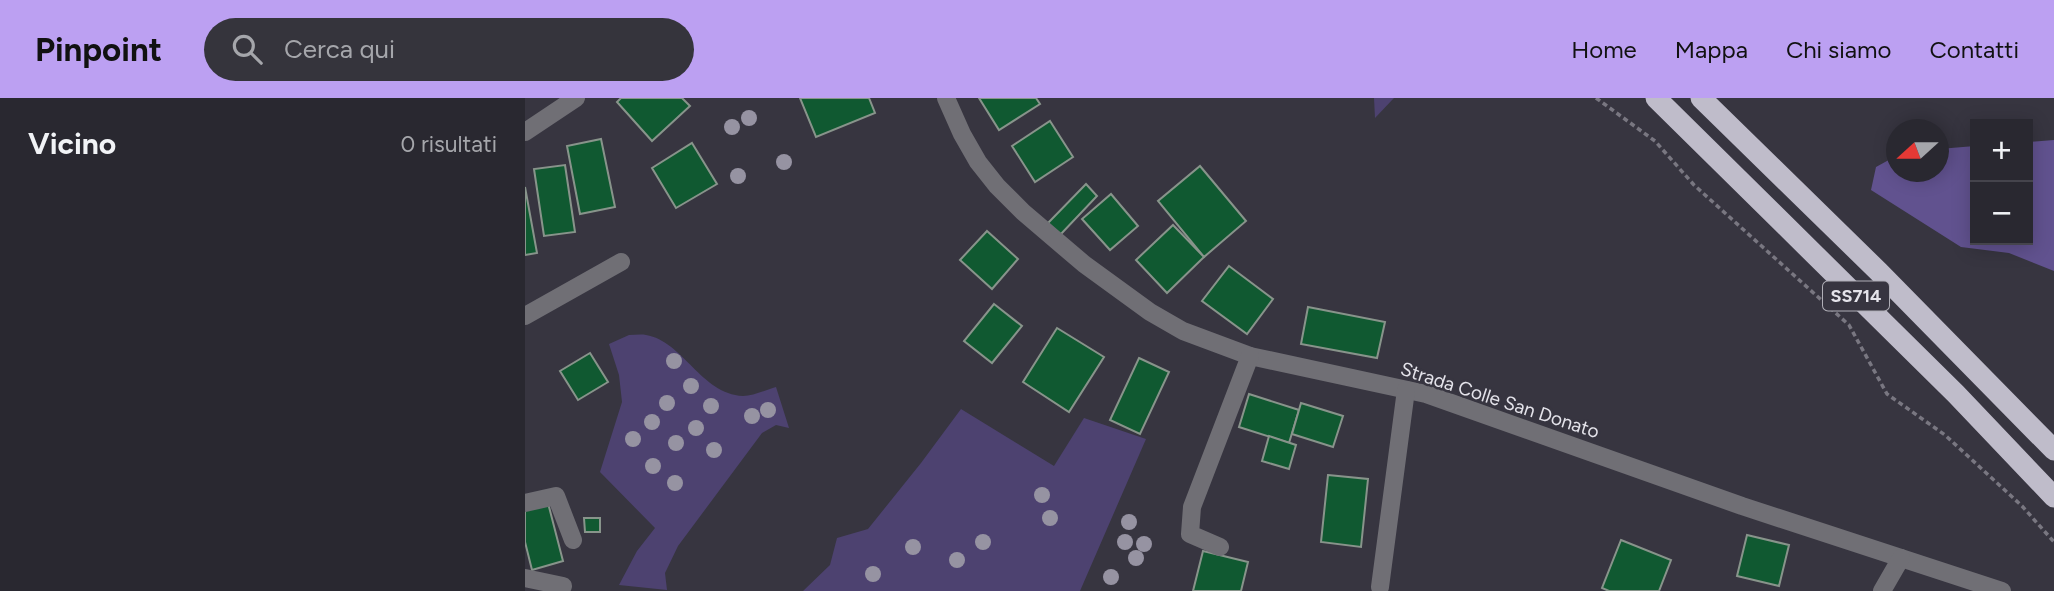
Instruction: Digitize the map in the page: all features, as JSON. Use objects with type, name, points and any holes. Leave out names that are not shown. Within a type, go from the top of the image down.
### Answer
[{"type":"highway","name":"SS714","points":[[1656,98],[1956,394],[2054,497]]},
{"type":"highway","name":"SS714","points":[[1701,98],[1889,282],[2054,450]]},
{"type":"street","points":[[525,132],[576,98]]},
{"type":"street","name":"Strada Colle San Donato","points":[[946,98],[978,162],[997,186],[1047,235],[1150,312],[1184,331],[1250,356],[1439,399],[1742,506],[2002,591]]},
{"type":"street","points":[[525,316],[621,262]]},
{"type":"street","points":[[1220,547],[1190,534],[1192,507],[1250,356]]},
{"type":"street","points":[[1380,587],[1406,390]]},
{"type":"street","points":[[525,503],[556,496],[573,540]]},
{"type":"street","points":[[1882,591],[1901,558]]},
{"type":"street","points":[[525,578],[563,586]]},
{"type":"path","points":[[1596,98],[1655,141],[1694,185],[1849,325],[1887,394],[1945,435],[2022,506],[2054,542]]},
{"type":"shaded area","points":[[1374,98],[1394,98],[1375,118]]},
{"type":"shaded area","points":[[2054,140],[2054,271],[2009,253],[1961,247],[1871,190],[1876,167],[1886,162],[1886,182],[1949,182],[1949,148],[1970,146],[1970,245],[2033,245],[2033,142]]},
{"type":"shaded area","points":[[629,335],[659,339],[715,386],[728,393],[747,396],[776,387],[789,428],[776,425],[762,433],[678,546],[665,573],[667,590],[619,585],[637,551],[655,528],[600,472],[622,402],[619,375],[609,344]]},
{"type":"shaded area","points":[[961,409],[1054,466],[1084,418],[1146,439],[1080,591],[803,591],[830,565],[837,538],[868,529]]},
{"type":"building","points":[[621,98],[682,98],[690,106],[652,141],[617,102]]},
{"type":"building","points":[[800,98],[869,98],[875,113],[816,137]]},
{"type":"building","points":[[979,98],[1036,98],[1040,104],[999,130]]},
{"type":"building","points":[[1050,121],[1073,157],[1035,182],[1012,146]]},
{"type":"building","points":[[601,139],[615,207],[580,214],[567,146]]},
{"type":"building","points":[[692,143],[717,184],[676,208],[652,168]]},
{"type":"building","points":[[565,165],[575,232],[544,236],[534,169]]},
{"type":"building","points":[[1200,166],[1246,221],[1204,257],[1158,201]]},
{"type":"building","points":[[1086,184],[1097,196],[1060,235],[1048,223]]},
{"type":"building","points":[[525,187],[537,253],[525,255]]},
{"type":"building","points":[[1111,194],[1138,226],[1110,250],[1082,219]]},
{"type":"building","points":[[1173,225],[1204,257],[1167,293],[1136,260]]},
{"type":"building","points":[[987,231],[1018,259],[992,289],[960,260]]},
{"type":"building","points":[[1229,266],[1273,299],[1247,334],[1202,301]]},
{"type":"building","points":[[994,304],[1022,326],[992,363],[964,341]]},
{"type":"building","points":[[1308,307],[1385,322],[1377,358],[1301,344]]},
{"type":"building","points":[[1057,328],[1104,357],[1069,412],[1023,382]]},
{"type":"building","points":[[590,353],[608,382],[578,400],[560,371]]},
{"type":"building","points":[[1139,358],[1169,372],[1140,434],[1110,420]]},
{"type":"building","points":[[1249,394],[1299,410],[1289,443],[1239,427]]},
{"type":"building","points":[[1301,403],[1343,416],[1333,447],[1292,434]]},
{"type":"building","points":[[1269,436],[1296,445],[1289,469],[1262,461]]},
{"type":"building","points":[[1328,475],[1368,479],[1361,547],[1321,542]]},
{"type":"building","points":[[548,503],[563,561],[532,570],[525,542],[525,509]]},
{"type":"building","points":[[584,518],[600,518],[600,532],[585,532]]},
{"type":"building","points":[[1747,535],[1789,545],[1779,586],[1737,576]]},
{"type":"building","points":[[1621,540],[1671,560],[1659,591],[1609,591],[1602,588]]},
{"type":"building","points":[[1203,551],[1248,562],[1241,591],[1193,591]]}]
